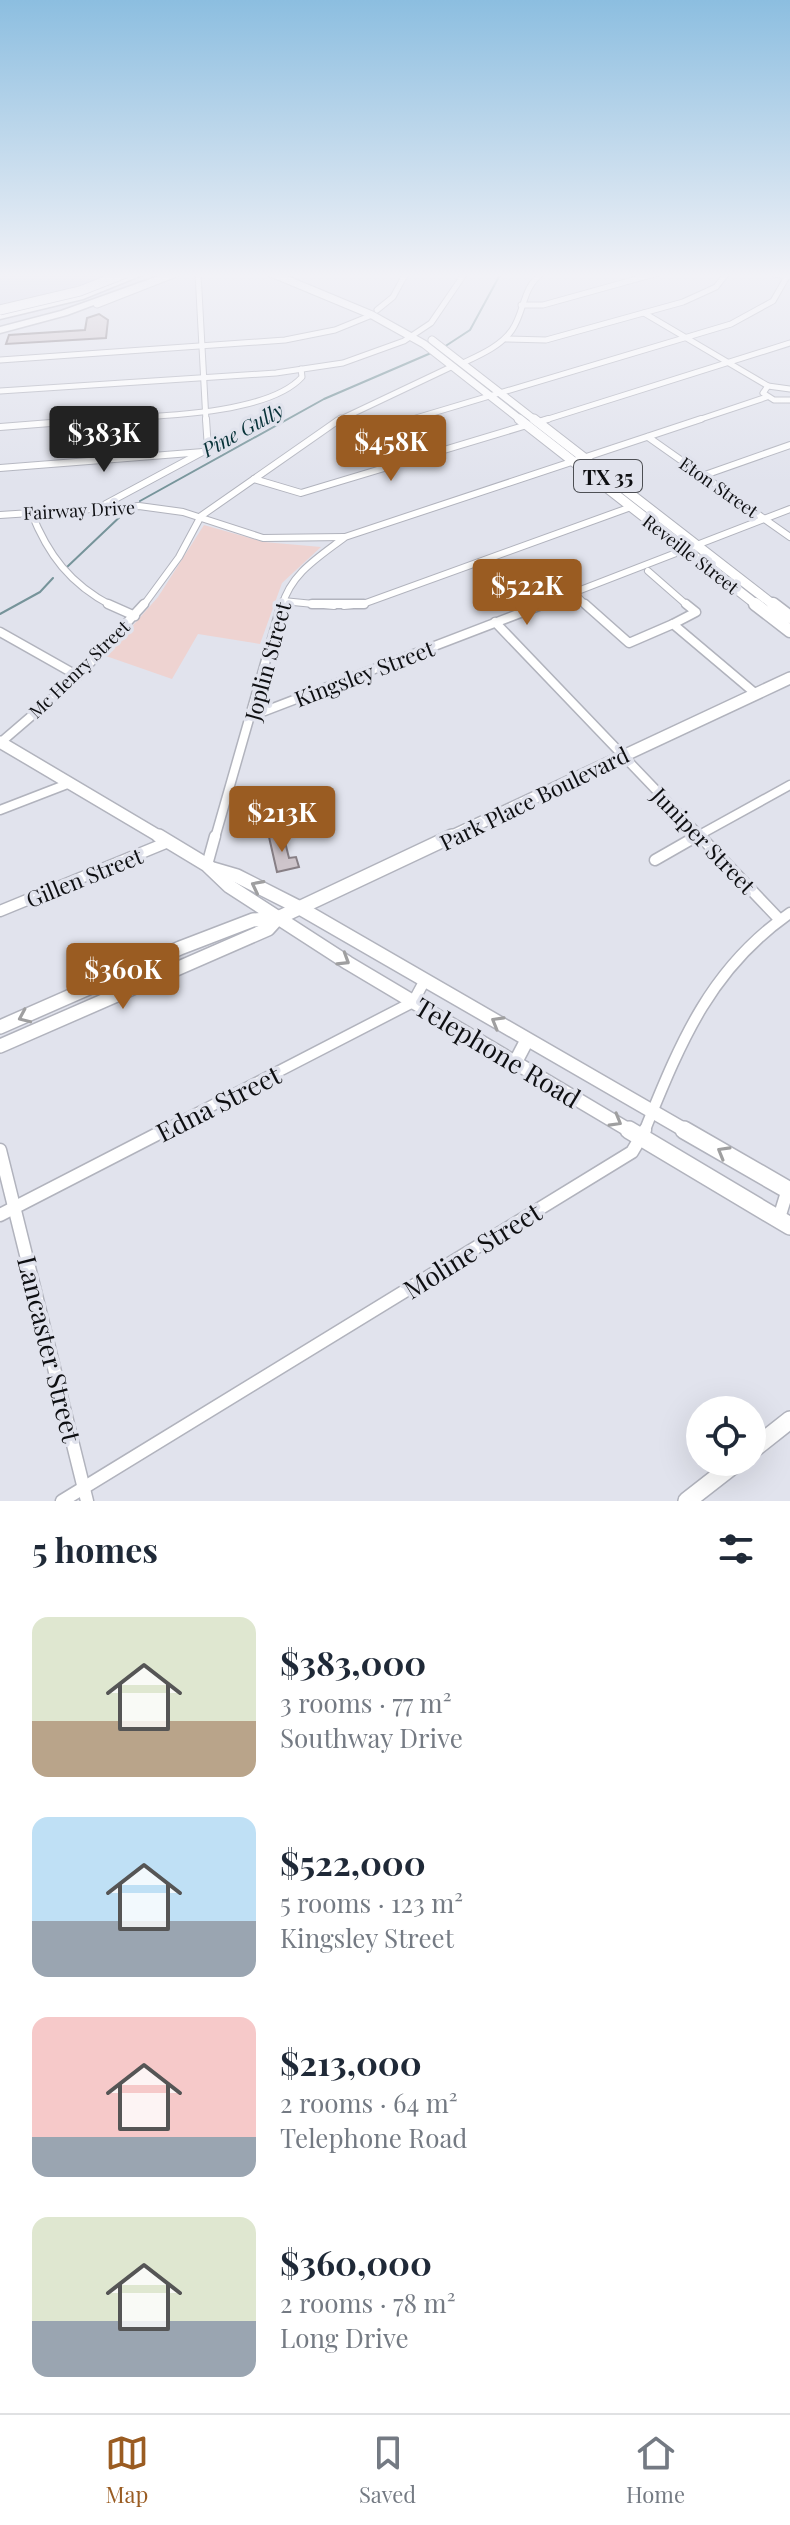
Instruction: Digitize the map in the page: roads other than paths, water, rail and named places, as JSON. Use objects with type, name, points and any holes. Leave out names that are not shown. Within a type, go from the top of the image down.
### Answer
[{"type":"main road","name":"Reveille Street","points":[[428,343],[463,363],[790,617]]},
{"type":"main road","name":"Reveille Street","points":[[438,350],[488,394],[790,631]]},
{"type":"main road","name":"Park Place Boulevard","points":[[278,918],[790,678]]},
{"type":"main road","name":"Telephone Road","points":[[0,742],[210,867],[237,876],[300,908],[789,1189]]},
{"type":"main road","name":"Telephone Road","points":[[210,867],[229,886],[413,1002],[784,1223]]},
{"type":"main road","points":[[0,1027],[253,920],[278,918]]},
{"type":"main road","points":[[0,1046],[268,929],[278,918]]},
{"type":"main road","points":[[127,971],[132,987]]},
{"type":"main road","points":[[515,1063],[527,1040]]},
{"type":"main road","points":[[766,1439],[790,1420]]},
{"type":"main road","points":[[687,1501],[719,1476]]},
{"type":"street","points":[[0,360],[235,343]]},
{"type":"street","points":[[0,391],[301,369],[359,357],[393,343]]},
{"type":"street","points":[[463,363],[499,343]]},
{"type":"street","points":[[341,418],[362,425],[387,425],[664,343]]},
{"type":"street","points":[[695,343],[768,386],[790,389]]},
{"type":"street","points":[[538,422],[790,343]]},
{"type":"street","points":[[103,505],[205,452],[209,447],[203,346]]},
{"type":"street","name":"Mc Henry Street","points":[[0,742],[78,676],[135,616],[179,557],[201,516],[341,418],[453,366]]},
{"type":"street","points":[[0,427],[207,410],[265,402],[297,384],[301,369]]},
{"type":"street","points":[[768,386],[763,389],[767,397],[790,400]]},
{"type":"street","name":"Joplin Street","points":[[210,867],[287,587],[308,565],[345,537],[767,397]]},
{"type":"street","points":[[254,479],[285,490],[311,491],[527,425]]},
{"type":"street","name":"Eton Street","points":[[648,437],[790,537]]},
{"type":"street","points":[[702,476],[790,445]]},
{"type":"street","points":[[0,468],[205,452]]},
{"type":"street","name":"Fairway Drive","points":[[0,515],[103,505],[160,507],[201,516],[251,536],[275,539],[345,537]]},
{"type":"street","points":[[283,601],[339,606],[363,604],[631,507]]},
{"type":"street","name":"Kingsley Street","points":[[252,716],[790,509]]},
{"type":"street","points":[[31,512],[57,568],[67,579],[106,604],[135,616]]},
{"type":"street","points":[[579,598],[629,643],[696,612],[648,571]]},
{"type":"street","name":"Juniper Street","points":[[495,622],[779,919]]},
{"type":"street","points":[[673,624],[756,694]]},
{"type":"street","points":[[0,632],[78,676]]},
{"type":"street","points":[[0,810],[70,783]]},
{"type":"street","points":[[655,860],[790,785]]},
{"type":"street","name":"Gillen Street","points":[[0,911],[168,842]]},
{"type":"street","name":"Moline Street","points":[[62,1501],[85,1494],[632,1152],[642,1137],[701,1006],[718,978],[738,954],[790,913]]},
{"type":"street","points":[[413,1002],[425,980]]},
{"type":"street","name":"Edna Street","points":[[0,1215],[413,1002]]},
{"type":"street","name":"Lancaster Street","points":[[0,1150],[85,1494]]},
{"type":"street","points":[[784,1223],[789,1189]]},
{"type":"waterway","name":"Pine Gully","points":[[444,347],[450,343]]},
{"type":"waterway","name":"Pine Gully","points":[[140,501],[324,399],[431,353]]},
{"type":"waterway","name":"Pine Gully","points":[[67,567],[126,511]]},
{"type":"waterway","name":"Pine Gully","points":[[0,614],[40,592],[53,578]]}]
